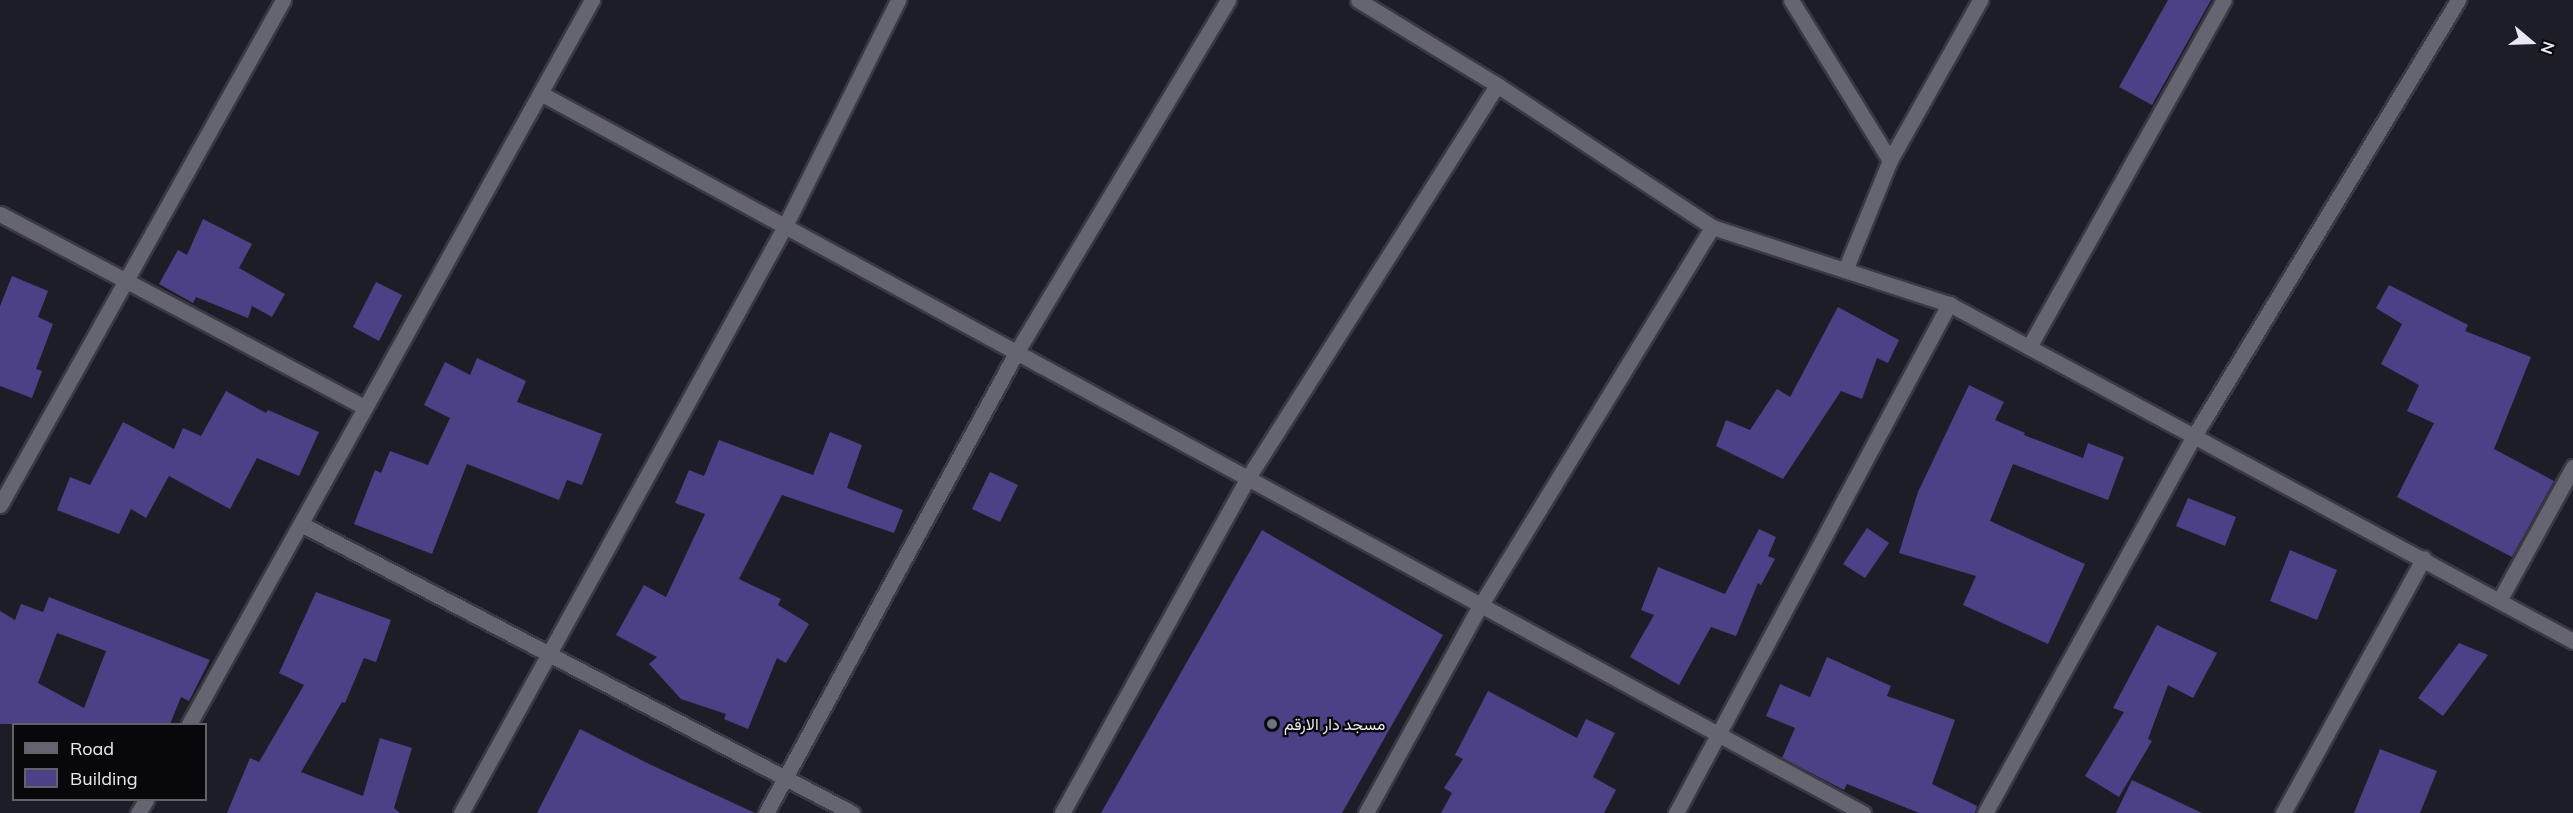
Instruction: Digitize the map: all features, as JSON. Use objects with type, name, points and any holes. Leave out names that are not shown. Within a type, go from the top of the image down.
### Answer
[{"type":"street","points":[[0,505],[127,282],[282,0]]},
{"type":"street","points":[[190,723],[303,525],[365,407],[542,94],[592,0]]},
{"type":"street","points":[[461,813],[550,656],[784,228],[898,0]]},
{"type":"street","points":[[766,813],[1016,352],[1228,0]]},
{"type":"street","points":[[1358,0],[1497,85],[1712,227],[1846,268],[1949,304],[2424,558],[2573,642]]},
{"type":"street","points":[[1791,0],[1890,160]]},
{"type":"street","points":[[1846,268],[1890,160],[1980,0]]},
{"type":"street","points":[[2029,347],[2224,0]]},
{"type":"street","points":[[1985,813],[2194,436],[2458,0]]},
{"type":"street","points":[[1062,813],[1249,476],[1497,85]]},
{"type":"street","points":[[542,94],[784,228],[1249,476],[1480,606],[1863,813]]},
{"type":"street","points":[[0,214],[365,407]]},
{"type":"street","points":[[1366,813],[1480,606],[1712,227]]},
{"type":"street","points":[[1676,813],[1949,304]]},
{"type":"street","points":[[2499,602],[2573,466]]},
{"type":"street","points":[[303,525],[852,813]]},
{"type":"street","points":[[2283,813],[2424,558]]},
{"type":"building","points":[[2168,0],[2211,0],[2152,105],[2119,87]]},
{"type":"building","points":[[203,219],[252,244],[239,268],[285,294],[272,317],[252,306],[248,318],[196,297],[193,303],[159,284],[178,250],[187,255]]},
{"type":"building","points":[[12,276],[48,291],[38,317],[53,324],[36,369],[42,371],[32,398],[0,386],[0,306]]},
{"type":"building","points":[[376,282],[402,295],[379,341],[353,327]]},
{"type":"building","points":[[2389,285],[2468,325],[2465,331],[2531,357],[2494,449],[2554,481],[2512,557],[2397,497],[2434,423],[2407,411],[2419,385],[2381,364],[2402,324],[2376,308]]},
{"type":"building","points":[[1838,307],[1899,340],[1888,363],[1877,358],[1862,399],[1841,391],[1783,479],[1716,446],[1726,420],[1750,430],[1777,389],[1790,397]]},
{"type":"building","points":[[477,358],[526,381],[517,402],[602,434],[582,485],[567,480],[559,500],[467,464],[432,554],[354,524],[375,470],[381,473],[390,451],[428,465],[450,418],[424,405],[445,362],[470,375]]},
{"type":"building","points":[[1969,385],[2004,402],[1995,420],[2025,433],[2024,435],[2083,458],[2088,443],[2124,457],[2108,500],[2013,464],[1990,521],[2085,564],[2048,644],[1963,605],[1976,576],[1899,553],[1918,492]]},
{"type":"building","points":[[226,391],[266,413],[268,410],[319,432],[299,476],[257,458],[230,509],[169,476],[146,518],[131,509],[119,534],[57,510],[70,477],[90,485],[123,422],[174,449],[183,428],[201,436]]},
{"type":"building","points":[[830,432],[862,445],[847,488],[903,510],[894,533],[782,495],[739,579],[781,599],[778,605],[809,624],[786,663],[777,658],[748,729],[724,719],[726,714],[681,699],[649,664],[657,657],[616,635],[644,585],[666,597],[705,514],[675,503],[689,470],[704,476],[719,440],[813,475]]},
{"type":"building","points":[[990,472],[1018,485],[1000,522],[972,509]]},
{"type":"building","points":[[2188,498],[2236,517],[2225,546],[2176,526]]},
{"type":"building","points":[[1867,528],[1889,543],[1865,578],[1843,564]]},
{"type":"building","points":[[1759,529],[1776,537],[1768,556],[1775,559],[1761,585],[1758,583],[1736,636],[1711,627],[1679,685],[1630,657],[1654,615],[1641,610],[1658,567],[1725,594]]},
{"type":"building","name":"مسجد دار الارقم","points":[[1262,530],[1443,635],[1342,813],[1101,813]]},
{"type":"building","points":[[2290,550],[2337,570],[2317,620],[2270,601]]},
{"type":"building","points":[[316,592],[391,620],[376,662],[364,658],[345,703],[342,702],[301,772],[363,796],[380,738],[412,748],[394,808],[400,813],[227,813],[250,758],[259,762],[304,685],[279,673]]},
{"type":"building","points":[[49,597],[210,660],[189,701],[181,697],[170,723],[0,724],[0,611],[15,620],[21,604],[43,612]],"holes":[[[57,633],[106,651],[84,708],[38,683]]]},
{"type":"building","points":[[2157,625],[2217,653],[2193,698],[2168,685],[2148,739],[2152,741],[2119,797],[2085,776],[2124,712],[2113,708]]},
{"type":"building","points":[[2459,643],[2488,655],[2443,716],[2418,698]]},
{"type":"building","points":[[1827,657],[1891,686],[1887,696],[1955,720],[1932,784],[1977,806],[1975,813],[1919,813],[1847,784],[1844,790],[1782,758],[1795,728],[1766,716],[1780,684],[1810,697]]},
{"type":"building","points":[[1488,691],[1577,738],[1586,719],[1615,733],[1593,777],[1616,790],[1604,813],[1441,813],[1452,793],[1444,788],[1463,759],[1455,755]]},
{"type":"building","points":[[580,729],[649,764],[755,813],[537,813]]},
{"type":"building","points":[[2380,749],[2437,771],[2420,813],[2354,813]]},
{"type":"building","points":[[2132,780],[2202,813],[2116,813]]},
{"type":"place","name":"مسجد دار الارقم","points":[[1272,724]]}]
